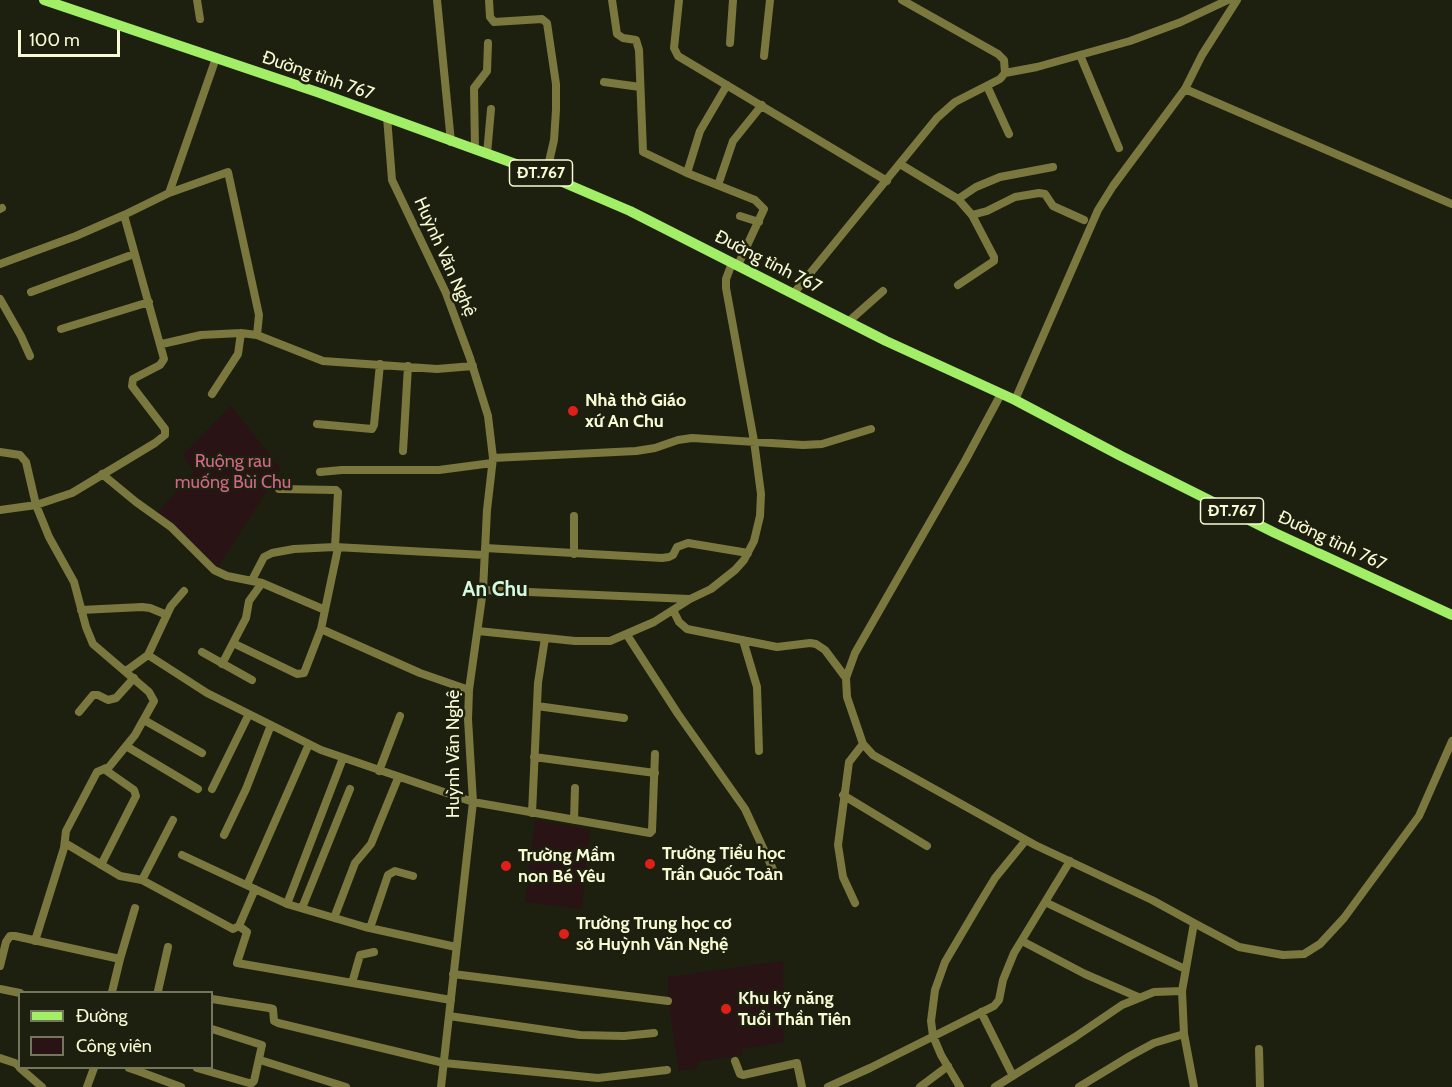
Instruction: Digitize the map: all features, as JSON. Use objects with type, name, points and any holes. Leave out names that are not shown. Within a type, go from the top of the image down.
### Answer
[{"type":"main road","name":"Đường tỉnh 767","points":[[44,0],[387,117],[546,175],[630,211],[848,322],[1015,400],[1265,528],[1452,615]]},
{"type":"street","points":[[197,0],[200,19]]},
{"type":"street","points":[[437,0],[451,142]]},
{"type":"street","points":[[489,0],[490,17],[494,22],[542,20],[547,23],[556,84],[556,110],[554,140],[546,175]]},
{"type":"street","points":[[478,632],[605,642],[627,635],[654,622],[690,598],[711,589],[735,570],[748,554],[754,541],[760,516],[761,494],[754,441],[726,279],[759,222],[763,212],[761,205],[755,200],[687,173],[643,152],[638,45],[636,40],[623,38],[617,34],[612,0]]},
{"type":"street","points":[[679,0],[674,48],[684,61],[887,180]]},
{"type":"street","points":[[730,43],[734,0]]},
{"type":"street","points":[[764,56],[770,0]]},
{"type":"street","points":[[902,0],[998,54],[1004,60],[1005,73]]},
{"type":"street","points":[[794,293],[937,118],[955,102],[987,86],[1005,73],[1080,55],[1140,37],[1181,22],[1228,0]]},
{"type":"street","points":[[1015,400],[1098,210],[1113,186],[1185,89],[1237,0]]},
{"type":"street","points":[[475,149],[474,88],[487,71],[488,43]]},
{"type":"street","points":[[1080,55],[1119,148]]},
{"type":"street","points":[[169,193],[216,58]]},
{"type":"street","points":[[604,82],[640,87]]},
{"type":"street","points":[[687,173],[700,131],[727,85]]},
{"type":"street","points":[[987,86],[1009,134]]},
{"type":"street","points":[[1185,89],[1452,204]]},
{"type":"street","points":[[718,185],[733,141],[762,105]]},
{"type":"street","points":[[487,154],[491,109]]},
{"type":"street","name":"Huỳnh Văn Nghệ","points":[[387,117],[392,180],[446,293],[473,366],[488,416],[492,460],[483,590],[469,690],[468,719],[473,802],[441,1087]]},
{"type":"street","points":[[900,164],[958,200],[972,215],[995,259],[958,285]]},
{"type":"street","points":[[958,200],[976,187],[1000,177],[1053,167]]},
{"type":"street","points":[[0,264],[124,215],[169,193],[227,172],[258,315],[257,335]]},
{"type":"street","points":[[972,215],[987,211],[1018,196],[1045,194],[1053,207],[1084,220]]},
{"type":"street","points":[[0,510],[36,505],[72,493],[165,435],[165,429],[132,383],[133,379],[163,362],[164,358],[162,344],[124,215]]},
{"type":"street","points":[[740,216],[759,222]]},
{"type":"street","points":[[31,292],[134,254]]},
{"type":"street","points":[[848,322],[883,291]]},
{"type":"street","points":[[0,299],[30,356]]},
{"type":"street","points":[[61,329],[149,302]]},
{"type":"street","points":[[162,344],[201,335],[241,333],[257,335],[322,361],[437,369],[473,366]]},
{"type":"street","points":[[212,394],[238,354],[241,333]]},
{"type":"street","points":[[317,424],[372,429],[380,364]]},
{"type":"street","points":[[403,452],[408,366]]},
{"type":"street","points":[[1001,394],[860,644],[846,678],[848,697],[863,744],[873,755],[1026,840],[1152,900],[1239,947],[1283,955],[1301,955],[1320,944],[1344,918],[1419,816],[1452,741]]},
{"type":"street","points":[[320,472],[439,470],[492,460],[636,451],[692,438],[803,445],[822,444],[871,429]]},
{"type":"street","points":[[0,452],[20,455],[26,462],[36,505],[49,537],[74,582],[93,644],[153,697],[152,705],[144,720],[126,746],[111,764],[97,772],[66,831],[65,843],[36,941]]},
{"type":"street","points":[[102,474],[171,527],[214,570],[227,576],[257,582],[325,610]]},
{"type":"street","points":[[233,643],[301,675],[304,673],[321,629],[336,547],[338,492],[336,490],[279,489]]},
{"type":"street","points":[[574,516],[574,554]]},
{"type":"street","points":[[222,664],[246,618],[249,601],[264,557],[294,549],[336,547],[669,557],[673,555],[677,547],[688,543],[748,554]]},
{"type":"street","points":[[483,590],[690,598]]},
{"type":"street","points":[[126,671],[148,655],[171,606],[184,591]]},
{"type":"street","points":[[81,610],[142,607],[167,615]]},
{"type":"street","points":[[673,610],[679,622],[687,629],[777,647],[810,643],[816,645],[825,650],[846,678]]},
{"type":"street","points":[[321,629],[420,673],[469,690]]},
{"type":"street","points":[[627,635],[678,714],[745,809],[776,876]]},
{"type":"street","points":[[532,813],[537,706],[545,638]]},
{"type":"street","points":[[743,640],[757,687],[759,751]]},
{"type":"street","points":[[202,652],[252,680]]},
{"type":"street","points":[[148,655],[207,693],[309,744],[379,771],[473,802],[650,833],[652,831],[655,773],[654,754]]},
{"type":"street","points":[[79,712],[93,695],[108,700],[116,698],[134,678]]},
{"type":"street","points":[[537,706],[624,718]]},
{"type":"street","points":[[212,789],[249,714]]},
{"type":"street","points":[[379,771],[400,716]]},
{"type":"street","points":[[144,720],[202,753]]},
{"type":"street","points":[[224,835],[246,789],[271,725]]},
{"type":"street","points":[[239,927],[251,887],[309,744]]},
{"type":"street","points":[[855,903],[843,877],[838,849],[843,795],[849,762],[863,744]]},
{"type":"street","points":[[126,746],[198,789]]},
{"type":"street","points":[[534,757],[655,773]]},
{"type":"street","points":[[287,904],[343,758]]},
{"type":"street","points":[[102,865],[136,796],[134,790],[104,769]]},
{"type":"street","points":[[334,918],[355,864],[371,844],[398,777]]},
{"type":"street","points":[[573,820],[575,788]]},
{"type":"street","points":[[302,908],[350,789]]},
{"type":"street","points":[[843,795],[927,846]]},
{"type":"street","points":[[142,880],[173,820]]},
{"type":"street","points":[[960,1087],[933,1036],[932,1004],[945,962],[995,878],[1026,840]]},
{"type":"street","points":[[65,843],[120,876],[142,880],[228,928],[239,927]]},
{"type":"street","points":[[182,855],[287,904],[370,928],[456,947]]},
{"type":"street","points":[[828,1087],[848,1083],[998,1003],[1003,980],[1022,941],[1070,861]]},
{"type":"street","points":[[370,928],[388,875],[395,871],[413,876]]},
{"type":"street","points":[[1045,902],[1185,969]]},
{"type":"street","points":[[112,991],[135,908]]},
{"type":"street","points":[[1194,923],[1182,991],[1184,1034],[1194,1087]]},
{"type":"street","points":[[239,927],[247,932],[237,963],[451,1000]]},
{"type":"street","points":[[0,966],[2,953],[10,936],[120,959]]},
{"type":"street","points":[[1022,941],[1085,974],[1138,997]]},
{"type":"street","points":[[158,991],[168,947]]},
{"type":"street","points":[[352,983],[360,955],[374,952]]},
{"type":"street","points":[[453,974],[668,1001]]},
{"type":"street","points":[[0,989],[18,993]]},
{"type":"street","points":[[995,1087],[1122,1005],[1138,997],[1165,990],[1182,991]]},
{"type":"street","points":[[213,999],[273,1009],[274,1021],[278,1023],[444,1063],[598,1078],[667,1070]]},
{"type":"street","points":[[981,1012],[1013,1076]]},
{"type":"street","points":[[449,1016],[580,1035],[654,1033]]},
{"type":"street","points":[[201,1069],[252,1083],[260,1060],[263,1048],[261,1044],[213,1029]]},
{"type":"street","points":[[1079,1087],[1154,1043],[1184,1034]]},
{"type":"street","points":[[1259,1049],[1260,1087]]},
{"type":"street","points":[[0,1058],[18,1065]]},
{"type":"street","points":[[260,1060],[346,1087]]},
{"type":"street","points":[[735,1061],[740,1074],[743,1075],[797,1062],[802,1087]]},
{"type":"street","points":[[920,1087],[948,1066]]},
{"type":"street","points":[[22,1069],[42,1087]]},
{"type":"street","points":[[87,1087],[94,1069]]},
{"type":"street","points":[[135,1069],[182,1087]]},
{"type":"green space","name":"Ruộng rau muống Bùi Chu","points":[[231,406],[281,469],[218,567],[158,512],[194,471],[183,455]]},
{"type":"green space","points":[[535,820],[590,829],[582,909],[525,902]]},
{"type":"green space","name":"Khu kỹ năng Tuổi Thần Tiên","points":[[783,961],[784,1042],[742,1049],[743,1055],[697,1062],[698,1068],[679,1071],[668,1001],[668,977]]},
{"type":"place","name":"Nhà thờ Giáo xứ An Chu","points":[[573,411]]},
{"type":"place","name":"Trường Tiểu học Trần Quốc Toản","points":[[650,864]]},
{"type":"place","name":"Trường Mầm non Bé Yêu","points":[[506,866]]},
{"type":"place","name":"Trường Trung học cơ sở Huỳnh Văn Nghệ","points":[[564,934]]},
{"type":"place","name":"Khu kỹ năng Tuổi Thần Tiên","points":[[726,1009]]},
{"type":"district","name":"An Chu","points":[[495,590]]}]
